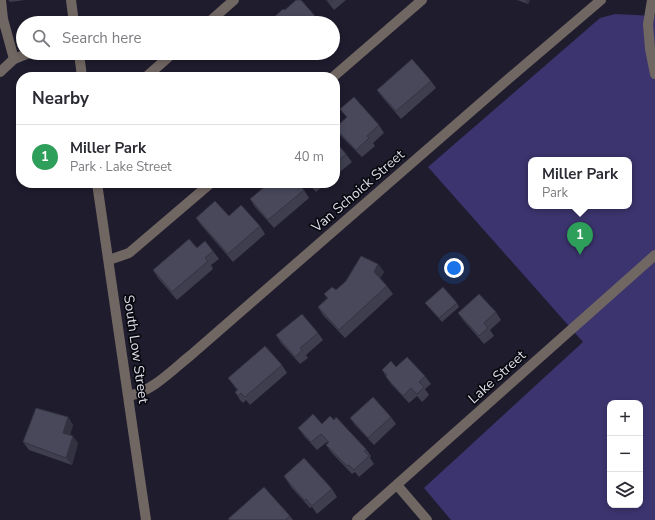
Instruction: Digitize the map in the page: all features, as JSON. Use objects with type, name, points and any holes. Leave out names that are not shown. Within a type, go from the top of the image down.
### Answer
[{"type":"street","points":[[0,72],[14,59],[3,19],[1,0]]},
{"type":"street","points":[[71,0],[73,16]]},
{"type":"street","points":[[216,16],[234,0]]},
{"type":"street","points":[[339,72],[422,0]]},
{"type":"street","name":"Van Schoick Street","points":[[129,396],[140,393],[152,387],[191,355],[601,0]]},
{"type":"street","points":[[652,0],[648,24],[650,49],[655,74]]},
{"type":"street","points":[[80,60],[81,72]]},
{"type":"street","points":[[152,72],[165,60]]},
{"type":"street","name":"South Low Street","points":[[98,188],[146,520]]},
{"type":"street","points":[[109,260],[130,253],[205,188]]},
{"type":"street","name":"Lake Street","points":[[357,520],[655,255]]},
{"type":"street","points":[[397,485],[427,520]]},
{"type":"shaded area","points":[[615,14],[655,16],[655,520],[451,520],[424,488],[583,342],[428,167],[600,18]]},
{"type":"building","points":[[296,0],[301,0],[315,16],[275,16],[283,9],[285,10]]},
{"type":"building","points":[[412,59],[431,81],[396,111],[377,90]]},
{"type":"building","points":[[354,97],[379,125],[367,136],[369,138],[356,150],[340,133],[340,123],[347,117],[340,109]]},
{"type":"building","points":[[340,147],[346,154],[340,159]]},
{"type":"building","points":[[263,188],[302,188],[304,190],[268,220],[250,199]]},
{"type":"building","points":[[215,201],[229,216],[241,205],[260,226],[228,254],[196,218]]},
{"type":"building","points":[[189,239],[197,248],[205,241],[213,251],[205,258],[208,261],[172,292],[153,270]]},
{"type":"building","points":[[361,256],[378,264],[374,272],[387,286],[339,330],[318,307],[328,298],[324,294],[332,287],[336,290],[346,281]]},
{"type":"building","points":[[443,287],[457,303],[439,318],[425,303]]},
{"type":"building","points":[[479,294],[496,312],[484,323],[488,328],[479,336],[458,313]]},
{"type":"building","points":[[302,314],[318,333],[300,348],[302,350],[295,357],[276,335]]},
{"type":"building","points":[[265,346],[282,365],[245,397],[241,393],[238,396],[235,392],[238,390],[228,378]]},
{"type":"building","points":[[407,357],[425,376],[419,382],[424,387],[417,394],[411,388],[403,396],[386,377],[387,375],[382,370],[391,361],[396,367]]},
{"type":"building","points":[[373,397],[391,417],[368,438],[350,418]]},
{"type":"building","points":[[36,408],[68,417],[63,433],[73,436],[66,458],[23,442]]},
{"type":"building","points":[[313,414],[322,424],[330,416],[334,420],[336,417],[366,449],[364,451],[369,456],[354,470],[349,465],[347,466],[326,445],[329,442],[321,434],[311,442],[298,428]]},
{"type":"building","points":[[304,458],[332,489],[312,506],[306,499],[305,501],[284,476]]},
{"type":"building","points":[[264,487],[290,516],[285,520],[228,519]]},
{"type":"place","name":"Miller Park","points":[[580,255]]}]
